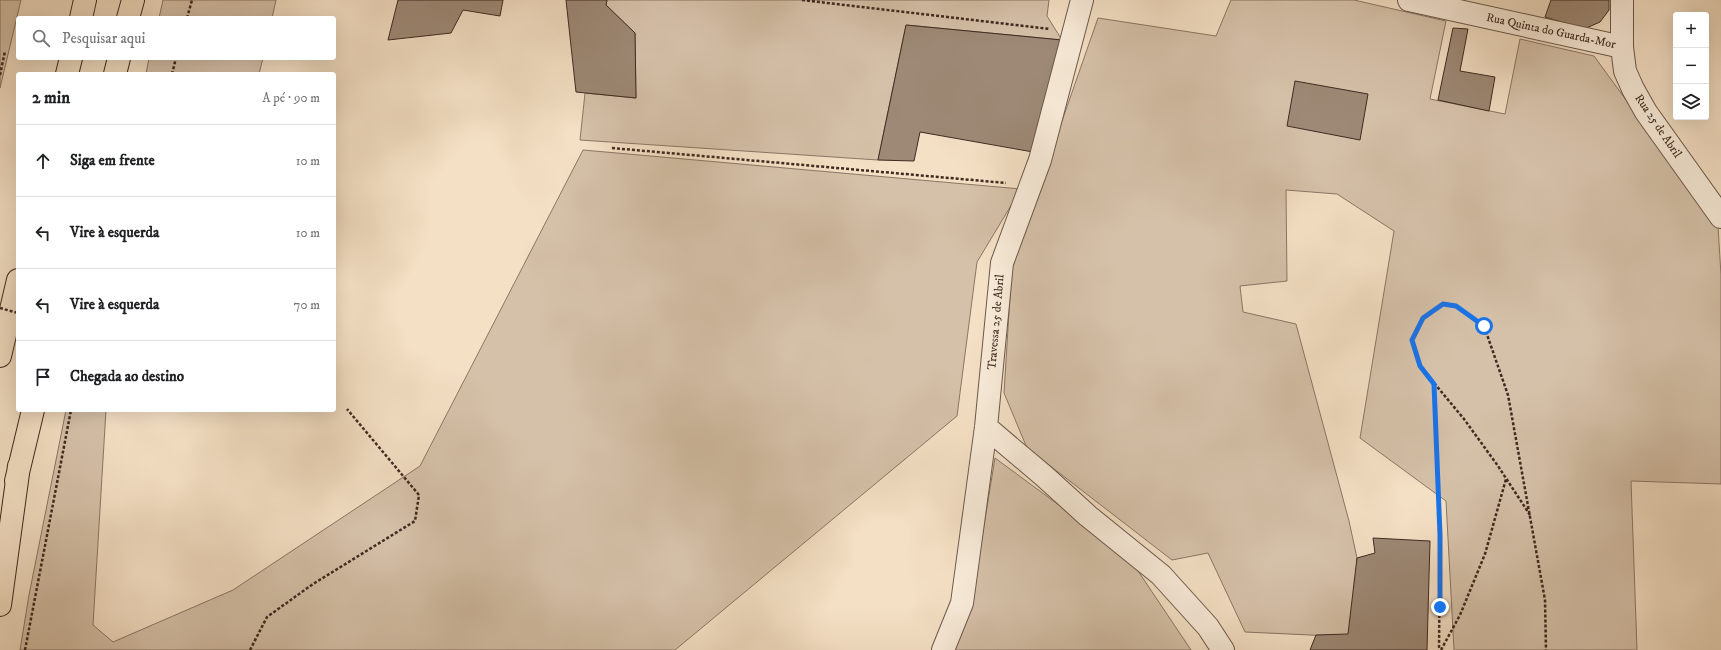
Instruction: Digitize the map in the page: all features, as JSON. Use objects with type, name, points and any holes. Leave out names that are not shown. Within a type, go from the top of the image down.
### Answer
[{"type":"highway","points":[[81,16],[85,0]]},
{"type":"highway","points":[[129,16],[133,0]]},
{"type":"highway","points":[[68,72],[70,60]]},
{"type":"highway","points":[[116,72],[118,60]]},
{"type":"highway","points":[[0,356],[16,288]]},
{"type":"highway","points":[[0,544],[33,412]]},
{"type":"highway","points":[[0,605],[20,466]]},
{"type":"street","name":"Travessa 25 de Abril","points":[[942,650],[962,603],[986,427],[1002,263],[1040,160],[1082,0]]},
{"type":"street","name":"Rua Quinta do Guarda-Mor","points":[[1409,0],[1622,47]]},
{"type":"street","name":"Rua 25 de Abril","points":[[1622,0],[1622,47],[1625,70],[1633,89],[1646,112],[1721,217]]},
{"type":"street","points":[[986,427],[1044,476],[1088,516],[1161,576],[1208,627],[1223,650]]},
{"type":"path","points":[[188,16],[192,0]]},
{"type":"path","points":[[802,0],[1044,29],[1074,31]]},
{"type":"path","points":[[0,75],[5,51]]},
{"type":"path","points":[[172,72],[176,60]]},
{"type":"path","points":[[612,148],[1031,185]]},
{"type":"path","points":[[1530,515],[1498,466],[1464,419],[1420,366],[1412,340],[1423,318],[1443,304],[1456,306],[1484,326],[1508,396],[1530,515],[1545,600],[1546,650]]},
{"type":"path","points":[[0,308],[16,312]]},
{"type":"path","points":[[1434,384],[1440,535],[1440,650]]},
{"type":"path","points":[[250,650],[267,617],[313,584],[415,521],[419,495],[347,410]]},
{"type":"path","points":[[25,650],[71,412]]},
{"type":"path","points":[[1440,650],[1460,615],[1485,554],[1506,479]]},
{"type":"shaded area","points":[[0,0],[21,0],[16,16],[0,88]]},
{"type":"shaded area","points":[[163,0],[276,0],[272,16],[159,16]]},
{"type":"shaded area","points":[[607,0],[1049,0],[1047,16],[1062,40],[906,25],[878,160],[580,140],[585,93],[636,98],[635,33],[606,5]]},
{"type":"shaded area","points":[[1231,0],[1354,0],[1446,21],[1430,99],[1505,114],[1520,39],[1594,56],[1718,226],[1721,275],[1721,484],[1631,481],[1637,650],[1454,650],[1446,501],[1360,438],[1394,231],[1337,194],[1286,190],[1287,281],[1240,286],[1243,312],[1296,324],[1349,521],[1357,558],[1354,637],[1245,632],[1208,553],[1172,560],[1027,448],[1004,393],[1012,264],[1098,18],[1216,36]]},
{"type":"shaded area","points":[[149,60],[262,60],[260,72],[146,72]]},
{"type":"shaded area","points":[[583,150],[1021,189],[977,262],[957,416],[675,650],[20,650],[29,595],[66,412],[106,412],[93,625],[113,642],[233,590],[420,466]]},
{"type":"shaded area","points":[[995,458],[1128,556],[1191,650],[955,650],[971,605]]},
{"type":"building","points":[[398,0],[503,0],[500,16],[463,10],[451,33],[388,40]]},
{"type":"building","points":[[566,0],[607,0],[606,5],[635,33],[636,98],[576,92]]},
{"type":"building","points":[[1551,0],[1609,0],[1609,10],[1600,22],[1584,29],[1545,17]]},
{"type":"building","points":[[906,25],[1062,40],[1033,152],[920,132],[914,161],[878,160]]},
{"type":"building","points":[[1453,28],[1468,29],[1460,71],[1495,77],[1489,111],[1438,100]]},
{"type":"building","points":[[1295,81],[1368,94],[1360,140],[1287,126]]},
{"type":"building","points":[[1373,538],[1430,541],[1427,650],[1310,650],[1316,635],[1348,634],[1357,558],[1375,553]]},
{"type":"route","points":[[1440,607],[1440,535],[1434,384],[1420,366],[1412,340],[1423,318],[1443,304],[1456,306],[1484,326]]}]
